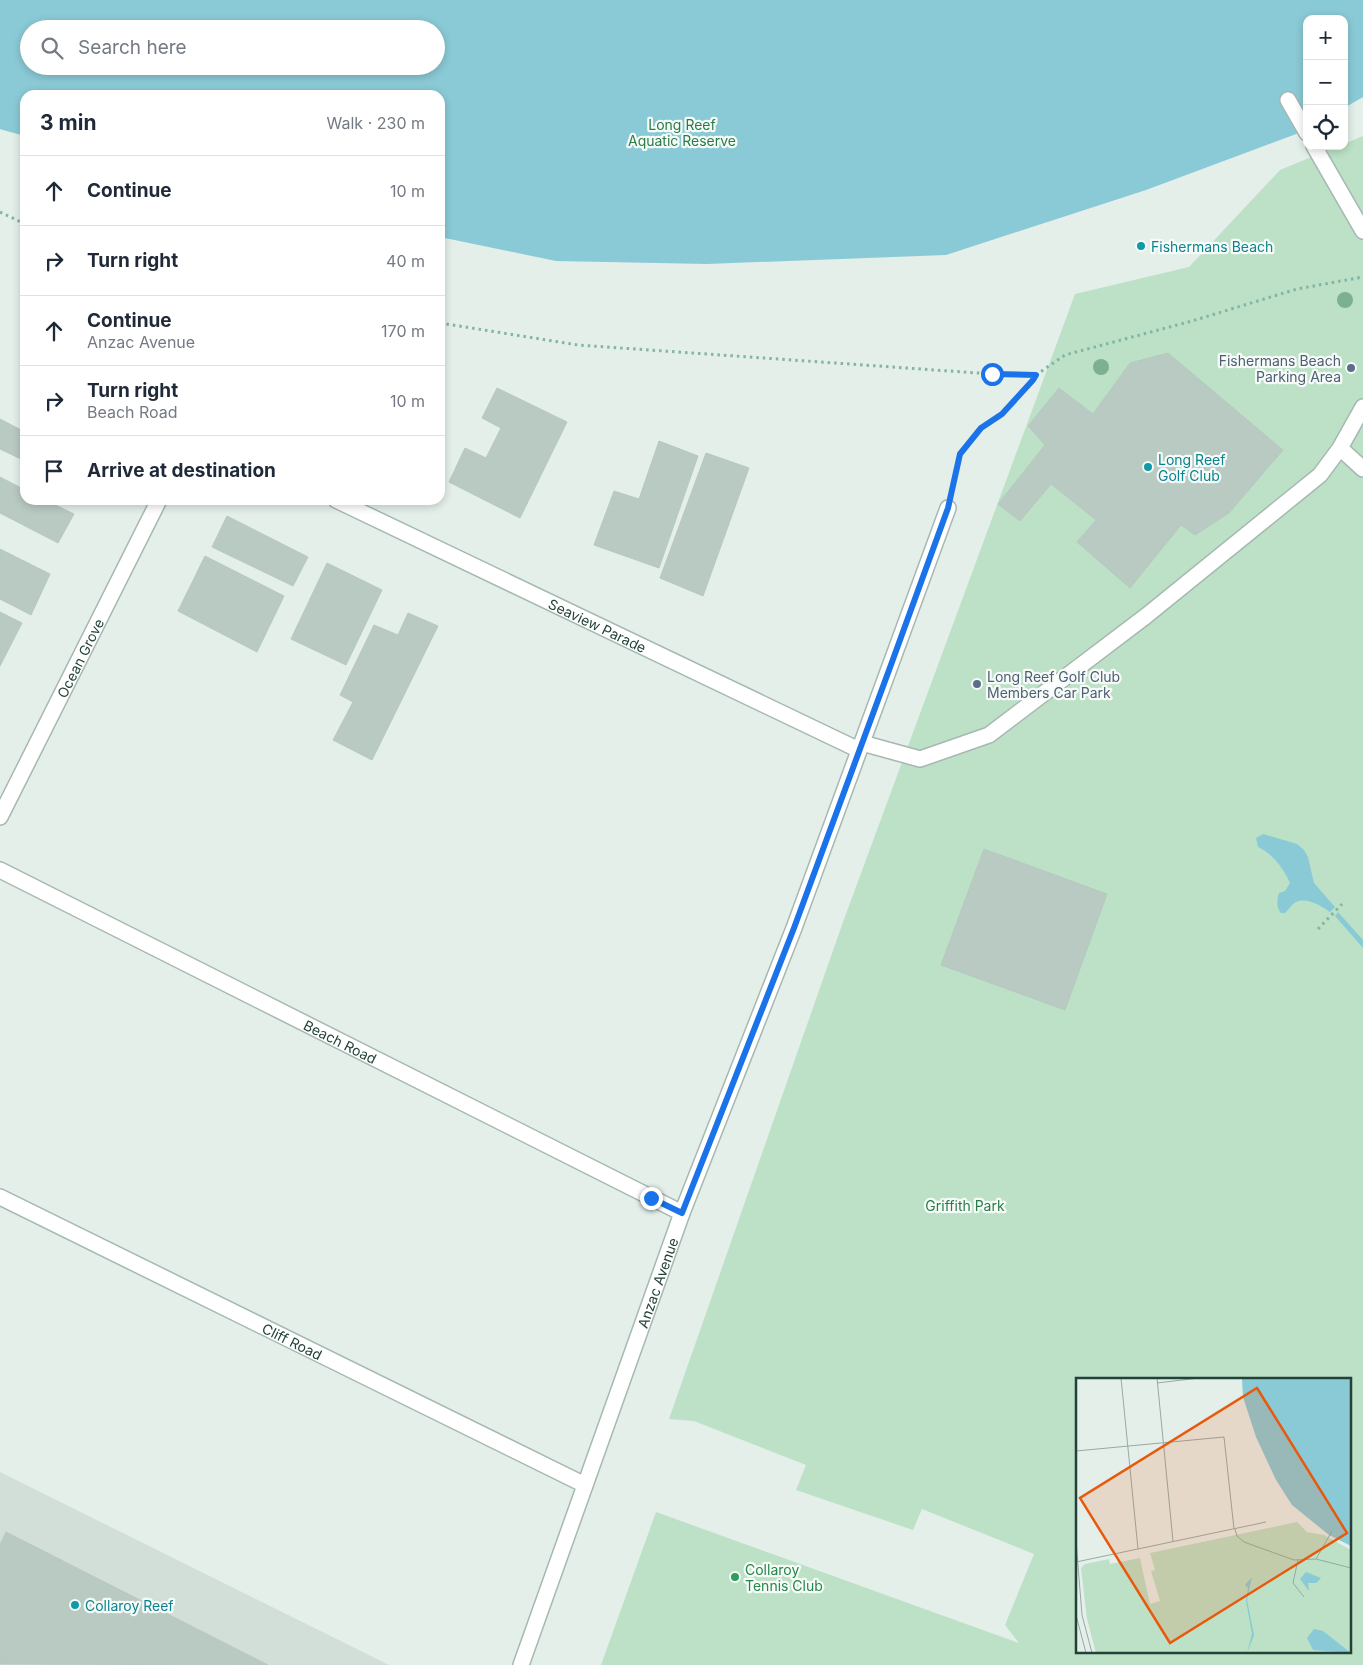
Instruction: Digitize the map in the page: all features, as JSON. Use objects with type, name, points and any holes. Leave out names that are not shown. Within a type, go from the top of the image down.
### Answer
[{"type":"street","points":[[1288,100],[1303,126]]},
{"type":"street","points":[[1316,150],[1363,231]]},
{"type":"street","name":"Seaview Parade","points":[[347,505],[860,746],[920,759],[989,735],[1146,616],[1320,475],[1340,448],[1363,408]]},
{"type":"street","points":[[1340,448],[1363,469]]},
{"type":"street","name":"Ocean Grove","points":[[0,817],[156,505]]},
{"type":"street","name":"Anzac Avenue","points":[[521,1665],[682,1213],[794,928],[948,508]]},
{"type":"street","name":"Beach Road","points":[[0,870],[682,1213]]},
{"type":"street","name":"Cliff Road","points":[[0,1197],[585,1485]]},
{"type":"path","points":[[0,212],[20,222]]},
{"type":"path","points":[[948,508],[960,454],[981,428],[1002,414],[1036,375],[1065,355],[1297,289],[1363,277]]},
{"type":"path","points":[[445,324],[578,345],[982,373],[1036,375]]},
{"type":"path","points":[[1318,929],[1342,904]]},
{"type":"shaded area","points":[[0,1472],[389,1665],[0,1665]]},
{"type":"green space","name":"Griffith Park","points":[[1363,136],[1363,1665],[601,1665],[656,1512],[1019,1643],[1005,1625],[1034,1554],[922,1509],[913,1530],[796,1490],[806,1465],[694,1421],[669,1419],[843,922],[1075,294],[1189,267],[1280,170],[1328,150],[1348,150],[1348,142]]},
{"type":"water","name":"Long Reef Aquatic Reserve","points":[[0,0],[1363,0],[1363,97],[1348,106],[1348,15],[1303,15],[1303,131],[1146,190],[946,255],[707,264],[556,261],[445,238],[445,90],[20,90],[20,135],[0,129]]},
{"type":"water","points":[[1263,834],[1297,844],[1304,850],[1308,857],[1314,883],[1335,907],[1330,912],[1308,901],[1293,904],[1285,913],[1279,911],[1277,901],[1279,893],[1285,891],[1290,883],[1277,862],[1258,847],[1256,838]]},
{"type":"water","points":[[1338,912],[1363,940],[1363,948],[1335,916]]},
{"type":"building","name":"Long Reef Golf Club","points":[[1168,353],[1283,450],[1229,513],[1195,535],[1181,525],[1130,588],[1077,542],[1096,520],[1051,484],[1020,521],[998,504],[1045,445],[1028,426],[1059,388],[1093,414],[1130,363]]},
{"type":"building","points":[[497,388],[567,422],[520,518],[449,482],[465,448],[486,458],[501,428],[482,418]]},
{"type":"building","points":[[0,419],[20,429],[20,459],[0,449]]},
{"type":"building","points":[[659,441],[698,456],[659,568],[594,545],[614,491],[639,499]]},
{"type":"building","points":[[706,453],[749,468],[703,596],[660,578]]},
{"type":"building","points":[[0,477],[20,487],[20,505],[55,505],[74,514],[58,543],[0,513]]},
{"type":"building","points":[[227,516],[308,557],[293,586],[212,547]]},
{"type":"building","points":[[0,549],[50,574],[31,615],[0,599]]},
{"type":"building","points":[[205,556],[284,596],[257,652],[178,611]]},
{"type":"building","points":[[327,563],[382,590],[346,665],[291,639]]},
{"type":"building","points":[[0,612],[22,623],[0,666]]},
{"type":"building","points":[[408,613],[438,626],[372,760],[333,740],[353,702],[340,695],[374,625],[398,635]]},
{"type":"building","points":[[984,849],[1107,894],[1065,1010],[941,965]]},
{"type":"building","name":"Collaroy Reef","points":[[6,1532],[268,1665],[0,1664],[0,1545]]},
{"type":"place","name":"Fishermans Beach","points":[[1141,246]]},
{"type":"place","name":"Fishermans Beach Parking Area","points":[[1351,368]]},
{"type":"place","name":"Long Reef Golf Club","points":[[1148,467]]},
{"type":"place","name":"Long Reef Golf Club Members Car Park","points":[[977,684]]},
{"type":"place","name":"Collaroy Tennis Club","points":[[735,1577]]},
{"type":"place","name":"Collaroy Reef","points":[[75,1605]]},
{"type":"route","points":[[651,1198],[682,1213],[794,928],[892,662],[948,508],[960,454],[981,428],[1002,414],[1036,375],[992,374]]}]
